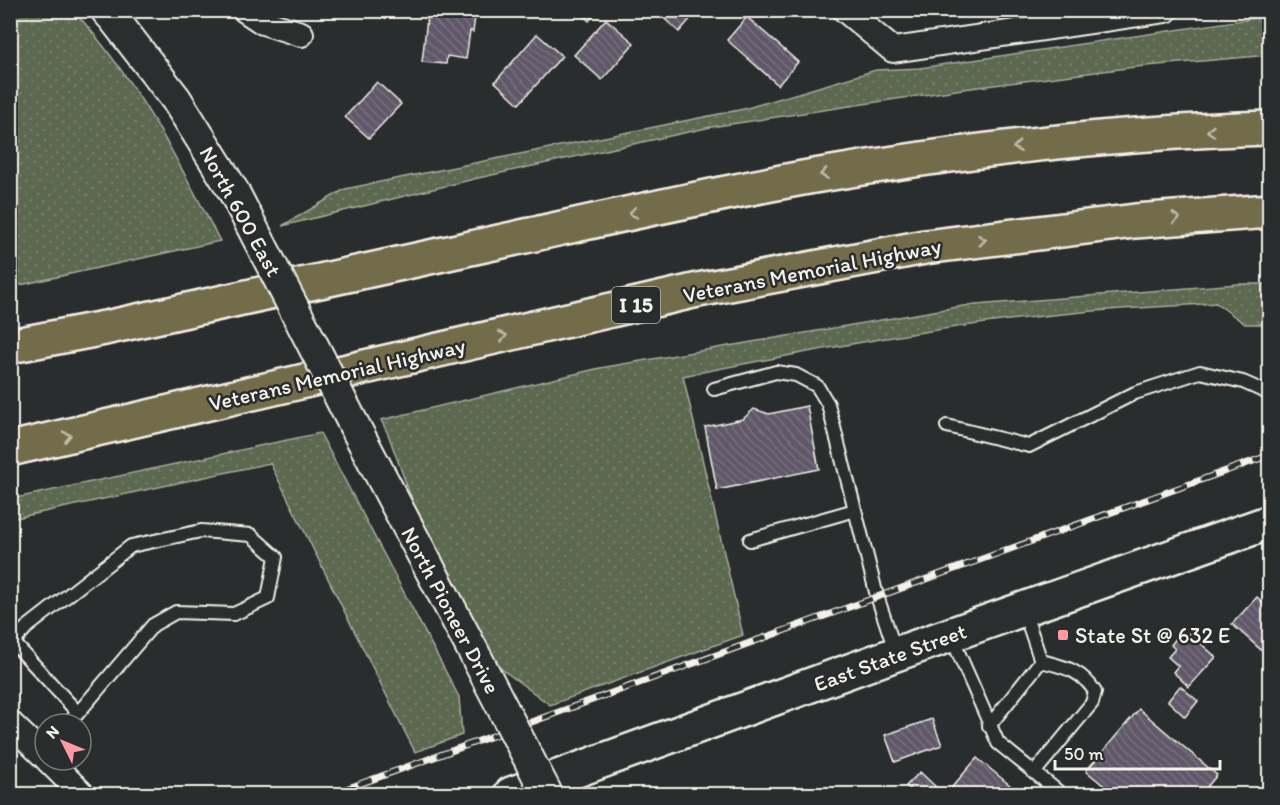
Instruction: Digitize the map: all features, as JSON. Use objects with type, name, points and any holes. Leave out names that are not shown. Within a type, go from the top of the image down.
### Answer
[{"type":"highway","points":[[10,346],[105,328],[710,196],[813,176],[1041,144],[1269,128]]},
{"type":"highway","name":"Veterans Memorial Highway","points":[[10,449],[698,290],[925,247],[1135,221],[1269,211]]},
{"type":"main road","name":"East State Street","points":[[511,795],[896,654],[1269,522]]},
{"type":"street","name":"North 600 East","points":[[106,10],[176,99],[234,192],[354,425]]},
{"type":"street","points":[[245,10],[263,22],[301,34]]},
{"type":"street","points":[[845,10],[893,50],[1166,10]]},
{"type":"street","name":"North Pioneer Drive","points":[[354,425],[547,795]]},
{"type":"street","points":[[10,723],[33,745]]},
{"type":"street","points":[[60,772],[82,795]]},
{"type":"lane","points":[[714,389],[776,372],[796,375],[817,386],[828,404],[877,596],[896,654]]},
{"type":"lane","points":[[947,426],[1029,446],[1135,393],[1200,372],[1243,382],[1269,394]]},
{"type":"lane","points":[[750,540],[855,510]]},
{"type":"lane","points":[[201,531],[251,535],[276,557],[268,598],[234,614],[176,612],[153,625],[78,713],[13,642],[35,621],[131,546],[201,531]]},
{"type":"lane","points":[[1023,610],[1041,661]]},
{"type":"lane","points":[[951,635],[998,743],[1061,795]]},
{"type":"lane","points":[[989,726],[1041,661]]},
{"type":"lane","points":[[1034,772],[1092,704],[1095,692],[1088,681],[1073,669],[1041,661]]},
{"type":"green space","points":[[11,10],[74,11],[117,64],[136,92],[172,151],[220,241],[11,287]]},
{"type":"green space","points":[[1269,16],[1269,55],[1135,67],[963,89],[711,127],[474,179],[282,226],[345,189],[744,109],[876,70],[920,68]]},
{"type":"green space","points":[[1238,284],[1269,284],[1269,324],[1245,324],[1216,303],[1081,312],[919,333],[683,376],[743,635],[550,705],[492,662],[414,505],[381,420],[600,368],[963,306]]},
{"type":"green space","points":[[320,433],[459,697],[462,735],[415,752],[270,463],[11,519],[11,499]]},
{"type":"building","points":[[428,10],[476,10],[466,59],[447,56],[446,64],[422,62]]},
{"type":"building","points":[[577,10],[598,10],[589,21]]},
{"type":"building","points":[[655,10],[698,10],[679,32]]},
{"type":"building","points":[[747,17],[798,62],[778,85],[727,40]]},
{"type":"building","points":[[606,19],[634,43],[602,80],[574,55]]},
{"type":"building","points":[[537,34],[562,56],[519,104],[495,82]]},
{"type":"building","points":[[377,82],[401,104],[369,138],[345,117]]},
{"type":"building","points":[[807,406],[819,469],[717,490],[705,427],[743,419],[754,409],[769,414]]},
{"type":"building","points":[[1257,597],[1270,609],[1270,658],[1232,624]]},
{"type":"building","points":[[1189,633],[1216,657],[1189,687],[1173,672],[1178,666],[1168,657],[1175,649],[1171,645],[1177,637],[1182,641]]},
{"type":"building","points":[[1180,686],[1198,701],[1185,717],[1168,701]]},
{"type":"building","points":[[1139,709],[1217,775],[1201,794],[1114,794],[1086,771]]},
{"type":"building","points":[[932,719],[942,745],[895,762],[885,735]]},
{"type":"building","points":[[977,758],[1017,791],[1014,794],[946,794]]},
{"type":"building","points":[[920,772],[938,789],[933,794],[916,794],[906,786]]},
{"type":"railway","points":[[332,794],[1270,455]]},
{"type":"place","name":"State St @ 632 E","points":[[1063,635]]}]
